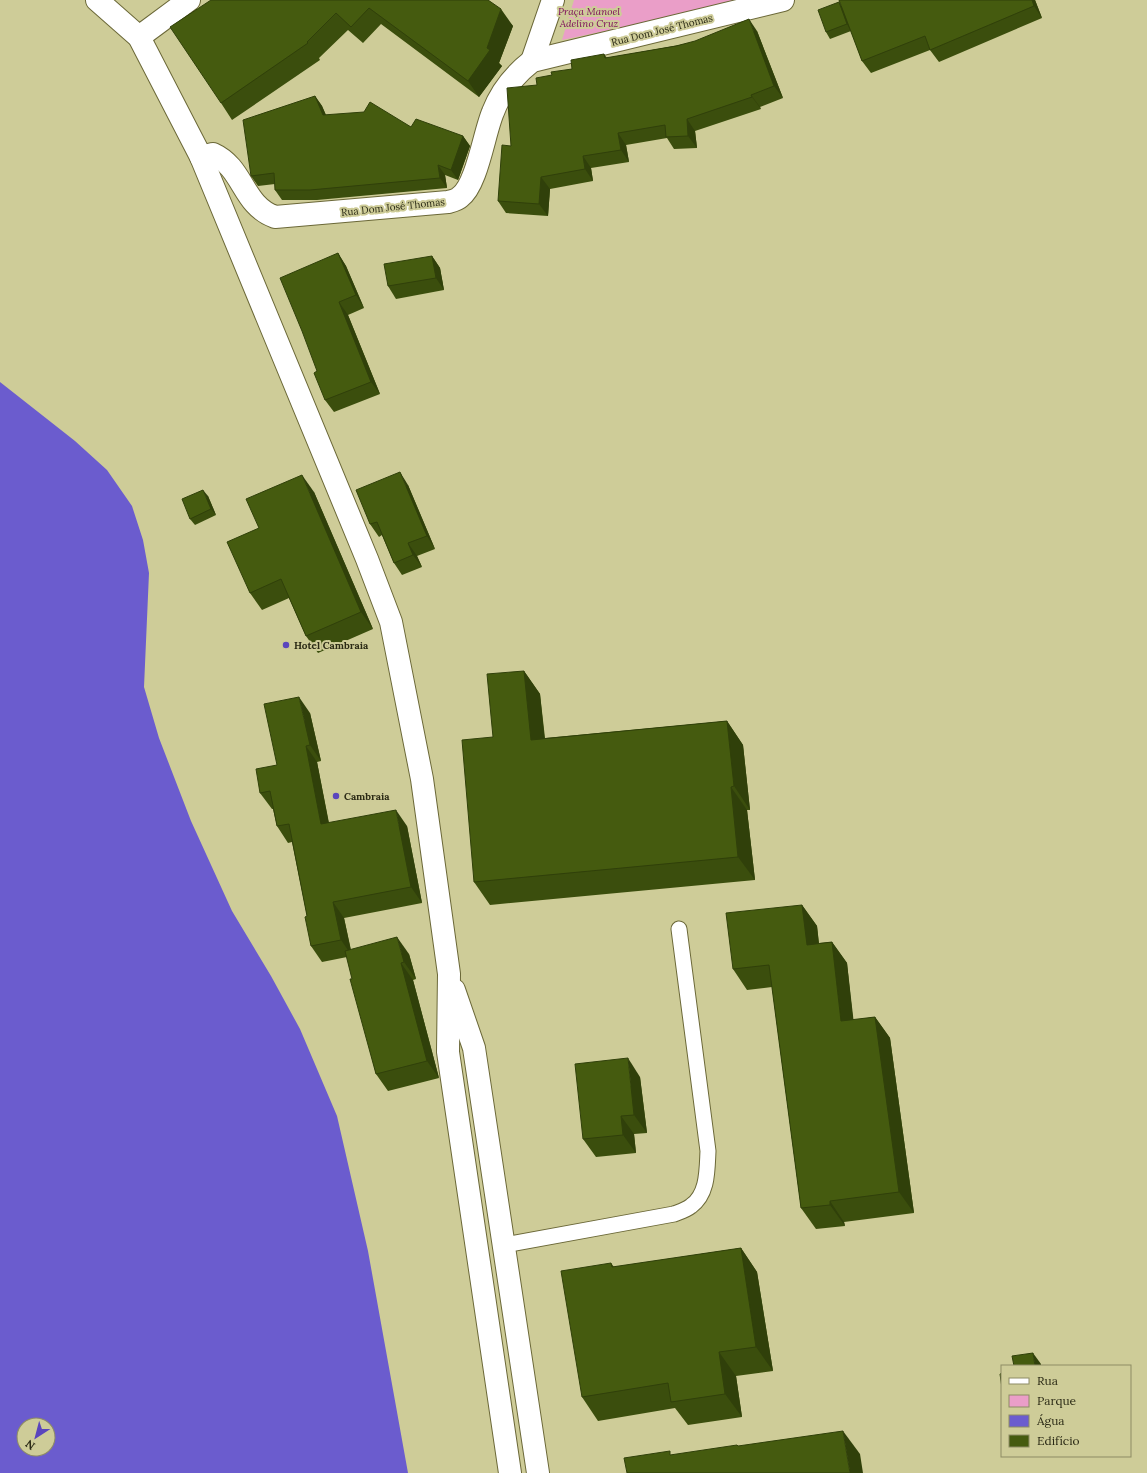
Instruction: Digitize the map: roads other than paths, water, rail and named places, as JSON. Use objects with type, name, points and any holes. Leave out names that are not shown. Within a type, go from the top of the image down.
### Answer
[{"type":"main road","points":[[97,0],[139,37],[201,157],[361,544],[391,622],[422,779],[449,974],[448,1052],[510,1473]]},
{"type":"main road","points":[[139,37],[189,0]]},
{"type":"main road","points":[[532,61],[553,0]]},
{"type":"main road","name":"Rua Dom José Thomas","points":[[201,157],[213,154],[227,162],[257,207],[275,217],[448,202],[460,198],[468,190],[474,176],[487,126],[498,100],[513,77],[532,61],[783,0]]},
{"type":"main road","points":[[449,974],[474,1048],[538,1473]]},
{"type":"lane","points":[[504,1245],[674,1214],[691,1206],[701,1194],[707,1177],[708,1151],[679,929]]},
{"type":"water","points":[[0,382],[75,441],[107,470],[132,506],[143,540],[149,573],[144,687],[159,738],[191,821],[232,911],[271,976],[300,1029],[337,1116],[368,1251],[408,1473],[0,1473]]},
{"type":"place","name":"Hotel Cambraia","points":[[286,645]]},
{"type":"place","name":"Cambraia","points":[[336,796]]},
{"type":"park label","name":"Praça Manoel Adelino Cruz","points":[[589,16]]}]
